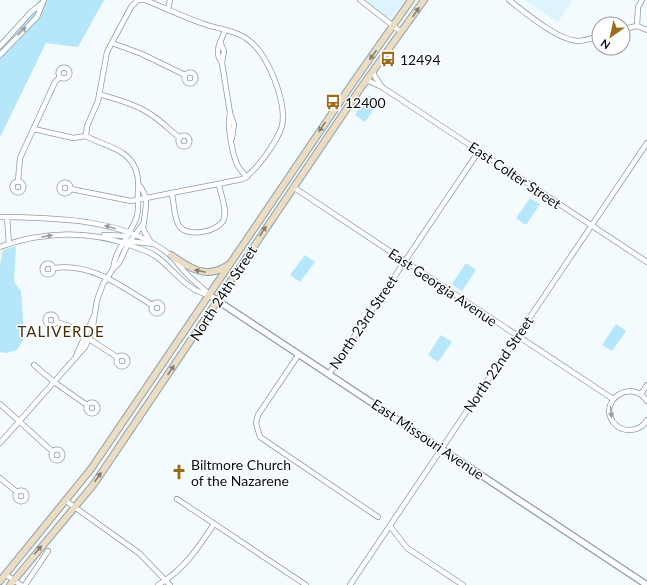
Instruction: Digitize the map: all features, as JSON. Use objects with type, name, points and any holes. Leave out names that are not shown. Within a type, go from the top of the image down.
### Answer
[{"type":"main road","name":"North 24th Street","points":[[0,581],[91,470],[230,263],[411,0]]},
{"type":"main road","points":[[393,26],[400,21],[416,0]]},
{"type":"main road","name":"North 24th Street","points":[[12,583],[91,488],[293,187],[373,70],[424,0]]},
{"type":"main road","points":[[171,255],[187,267],[201,272],[217,271],[230,263]]},
{"type":"main road","points":[[131,411],[140,417]]},
{"type":"street","points":[[71,189],[126,200],[139,200],[238,181],[246,177],[256,169],[276,138],[282,125],[281,107],[274,76],[249,40],[145,0],[138,0],[131,7],[106,56],[99,94],[87,126],[86,136]]},
{"type":"street","points":[[168,9],[170,0]]},
{"type":"street","points":[[360,0],[401,32]]},
{"type":"street","points":[[509,0],[550,30],[568,39],[578,41],[591,38]]},
{"type":"street","points":[[636,26],[638,7],[642,0]]},
{"type":"street","points":[[0,46],[31,12],[43,2]]},
{"type":"street","points":[[0,55],[37,17],[43,2]]},
{"type":"street","points":[[631,27],[636,26],[647,30]]},
{"type":"street","points":[[225,30],[217,52],[218,58],[222,63],[230,114],[234,125],[232,138],[237,164],[246,177]]},
{"type":"street","points":[[112,43],[142,54],[185,75]]},
{"type":"street","name":"East Colter Street","points":[[373,70],[374,75],[382,87]]},
{"type":"street","points":[[18,181],[20,158],[56,82],[60,77]]},
{"type":"street","name":"East Colter Street","points":[[364,83],[372,82],[382,87],[647,262]]},
{"type":"street","points":[[99,94],[141,108],[156,118],[180,138]]},
{"type":"street","points":[[34,129],[73,138],[86,136],[125,155],[135,167],[139,185],[139,200],[136,220],[122,242],[113,269]]},
{"type":"street","name":"North 22nd Street","points":[[350,585],[647,143]]},
{"type":"street","name":"North 23rd Street","points":[[329,374],[479,151]]},
{"type":"street","points":[[139,185],[146,199],[147,206],[143,230],[150,242]]},
{"type":"street","points":[[172,194],[178,223],[182,229],[189,232],[211,229],[221,225],[225,215],[219,185]]},
{"type":"street","name":"East Georgia Avenue","points":[[293,187],[613,399]]},
{"type":"street","points":[[0,217],[61,218],[96,223],[134,235],[158,246],[171,255],[187,274],[206,290],[209,295]]},
{"type":"street","points":[[7,217],[9,244]]},
{"type":"street","points":[[1,444],[76,356],[87,337],[100,291],[106,278],[121,260],[129,243],[143,224]]},
{"type":"street","points":[[0,247],[60,234],[94,236],[127,234]]},
{"type":"street","points":[[94,236],[122,242],[158,246]]},
{"type":"street","points":[[129,243],[154,255],[178,277],[203,294],[209,295]]},
{"type":"street","points":[[154,255],[158,246]]},
{"type":"street","points":[[54,268],[76,267],[93,271],[152,305]]},
{"type":"street","name":"East Missouri Avenue","points":[[209,295],[647,585]]},
{"type":"street","points":[[56,322],[69,326],[117,357]]},
{"type":"street","points":[[299,354],[260,412],[256,423],[260,437],[378,517]]},
{"type":"street","points":[[34,365],[54,382],[87,405]]},
{"type":"street","points":[[641,394],[647,385]]},
{"type":"street","points":[[647,400],[641,394],[629,390],[617,394],[610,405],[611,419],[620,428],[633,430],[640,428],[647,420]]},
{"type":"street","points":[[0,404],[52,451]]},
{"type":"street","points":[[0,478],[17,492]]},
{"type":"street","points":[[177,499],[306,585]]},
{"type":"street","points":[[66,502],[139,554],[170,585]]},
{"type":"street","points":[[158,585],[188,562],[214,524]]},
{"type":"street","points":[[390,526],[407,548],[463,585]]},
{"type":"street","points":[[25,585],[48,551]]},
{"type":"street","points":[[5,574],[12,583],[21,585]]},
{"type":"shaded area","points":[[39,0],[104,0],[78,47],[46,43],[0,137],[0,48],[28,17]]},
{"type":"shaded area","points":[[365,0],[405,0],[391,17],[386,16]]},
{"type":"shaded area","points":[[524,0],[573,0],[558,22]]},
{"type":"shaded area","points":[[368,95],[379,101],[365,122],[355,115]]},
{"type":"shaded area","points":[[530,198],[540,204],[526,225],[516,218]]},
{"type":"shaded area","points":[[16,246],[14,282],[21,291],[24,332],[23,340],[17,350],[6,353],[0,352],[0,264],[3,250]]},
{"type":"shaded area","points":[[305,255],[315,262],[300,282],[290,275]]},
{"type":"shaded area","points":[[466,263],[476,270],[462,291],[452,284]]},
{"type":"shaded area","points":[[616,324],[626,331],[612,351],[602,345]]},
{"type":"shaded area","points":[[441,335],[452,342],[438,362],[428,355]]},
{"type":"place","name":"12494","points":[[388,59]]},
{"type":"place","name":"12400","points":[[333,102]]},
{"type":"place","name":"Biltmore Church of the Nazarene","points":[[179,472]]},
{"type":"district","name":"TALIVERDE","points":[[61,331]]}]
